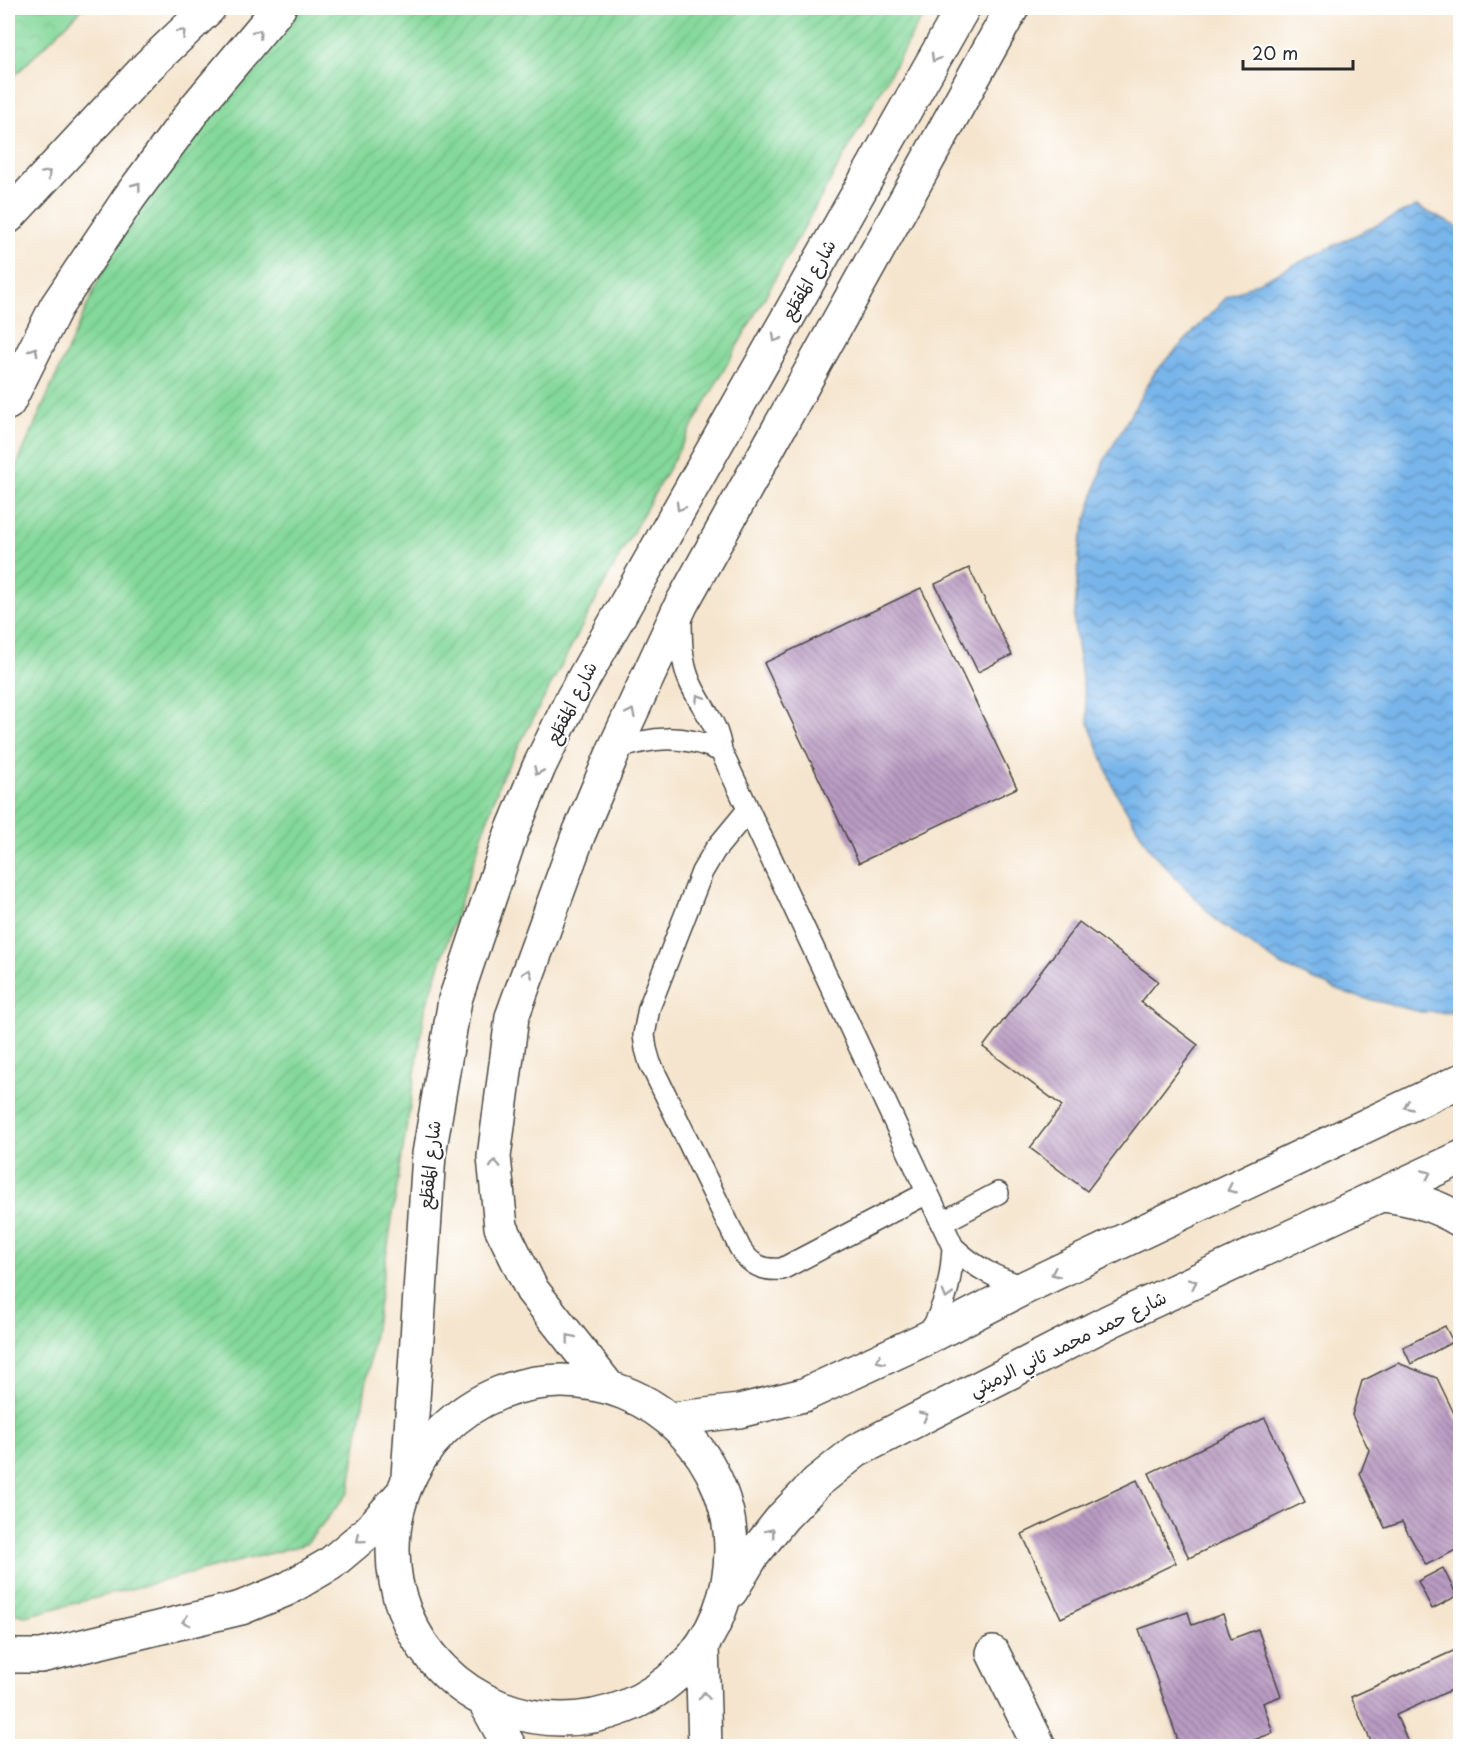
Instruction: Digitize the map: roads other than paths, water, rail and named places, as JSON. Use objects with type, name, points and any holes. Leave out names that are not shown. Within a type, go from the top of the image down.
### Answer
[{"type":"main road","points":[[8,217],[148,66],[209,8]]},
{"type":"main road","points":[[8,403],[56,307],[129,198],[197,106],[279,8]]},
{"type":"main road","name":"شارع المَقطَع","points":[[485,1702],[454,1682],[420,1644],[398,1598],[391,1547],[404,1486],[429,1154],[455,1000],[511,834],[539,767],[572,699],[963,8]]},
{"type":"main road","points":[[606,1384],[532,1290],[501,1227],[494,1157],[512,1017],[578,836],[614,750],[681,605],[1012,8]]},
{"type":"main road","points":[[672,1419],[738,1411],[804,1395],[1461,1081]]},
{"type":"main road","name":"شارع حمد محمد ثاني الرميثي","points":[[485,1702],[531,1718],[580,1719],[627,1706],[669,1682],[702,1645],[752,1556],[783,1517],[818,1482],[856,1451],[1110,1321],[1461,1158]]},
{"type":"main road","points":[[1383,1195],[1405,1197],[1427,1203],[1461,1220]]},
{"type":"main road","points":[[8,1656],[41,1656],[241,1608],[278,1593],[330,1564],[367,1533],[404,1486],[442,1428],[490,1395],[547,1380],[606,1384],[641,1398],[672,1419],[705,1455],[725,1500],[732,1549],[727,1598]]},
{"type":"main road","points":[[702,1645],[705,1746]]},
{"type":"main road","points":[[993,1653],[1039,1746]]},
{"type":"main road","points":[[485,1702],[509,1746]]},
{"type":"lane","points":[[681,605],[683,659],[689,681],[714,724],[721,751],[953,1248],[952,1271],[947,1295],[939,1317],[927,1338]]},
{"type":"lane","points":[[614,750],[635,742],[657,738],[679,738],[702,742],[721,751]]},
{"type":"lane","points":[[748,810],[715,850],[702,872],[649,1008],[644,1035],[650,1062],[740,1248],[752,1263],[761,1268],[782,1269],[927,1193]]},
{"type":"lane","points":[[942,1222],[998,1193]]},
{"type":"lane","points":[[953,1248],[986,1273],[1026,1287]]},
{"type":"water","points":[[1416,206],[1460,228],[1460,1013],[1421,1012],[1347,994],[1279,964],[1218,922],[1151,851],[1115,791],[1089,724],[1074,625],[1080,543],[1103,463],[1155,372],[1227,297]]}]
